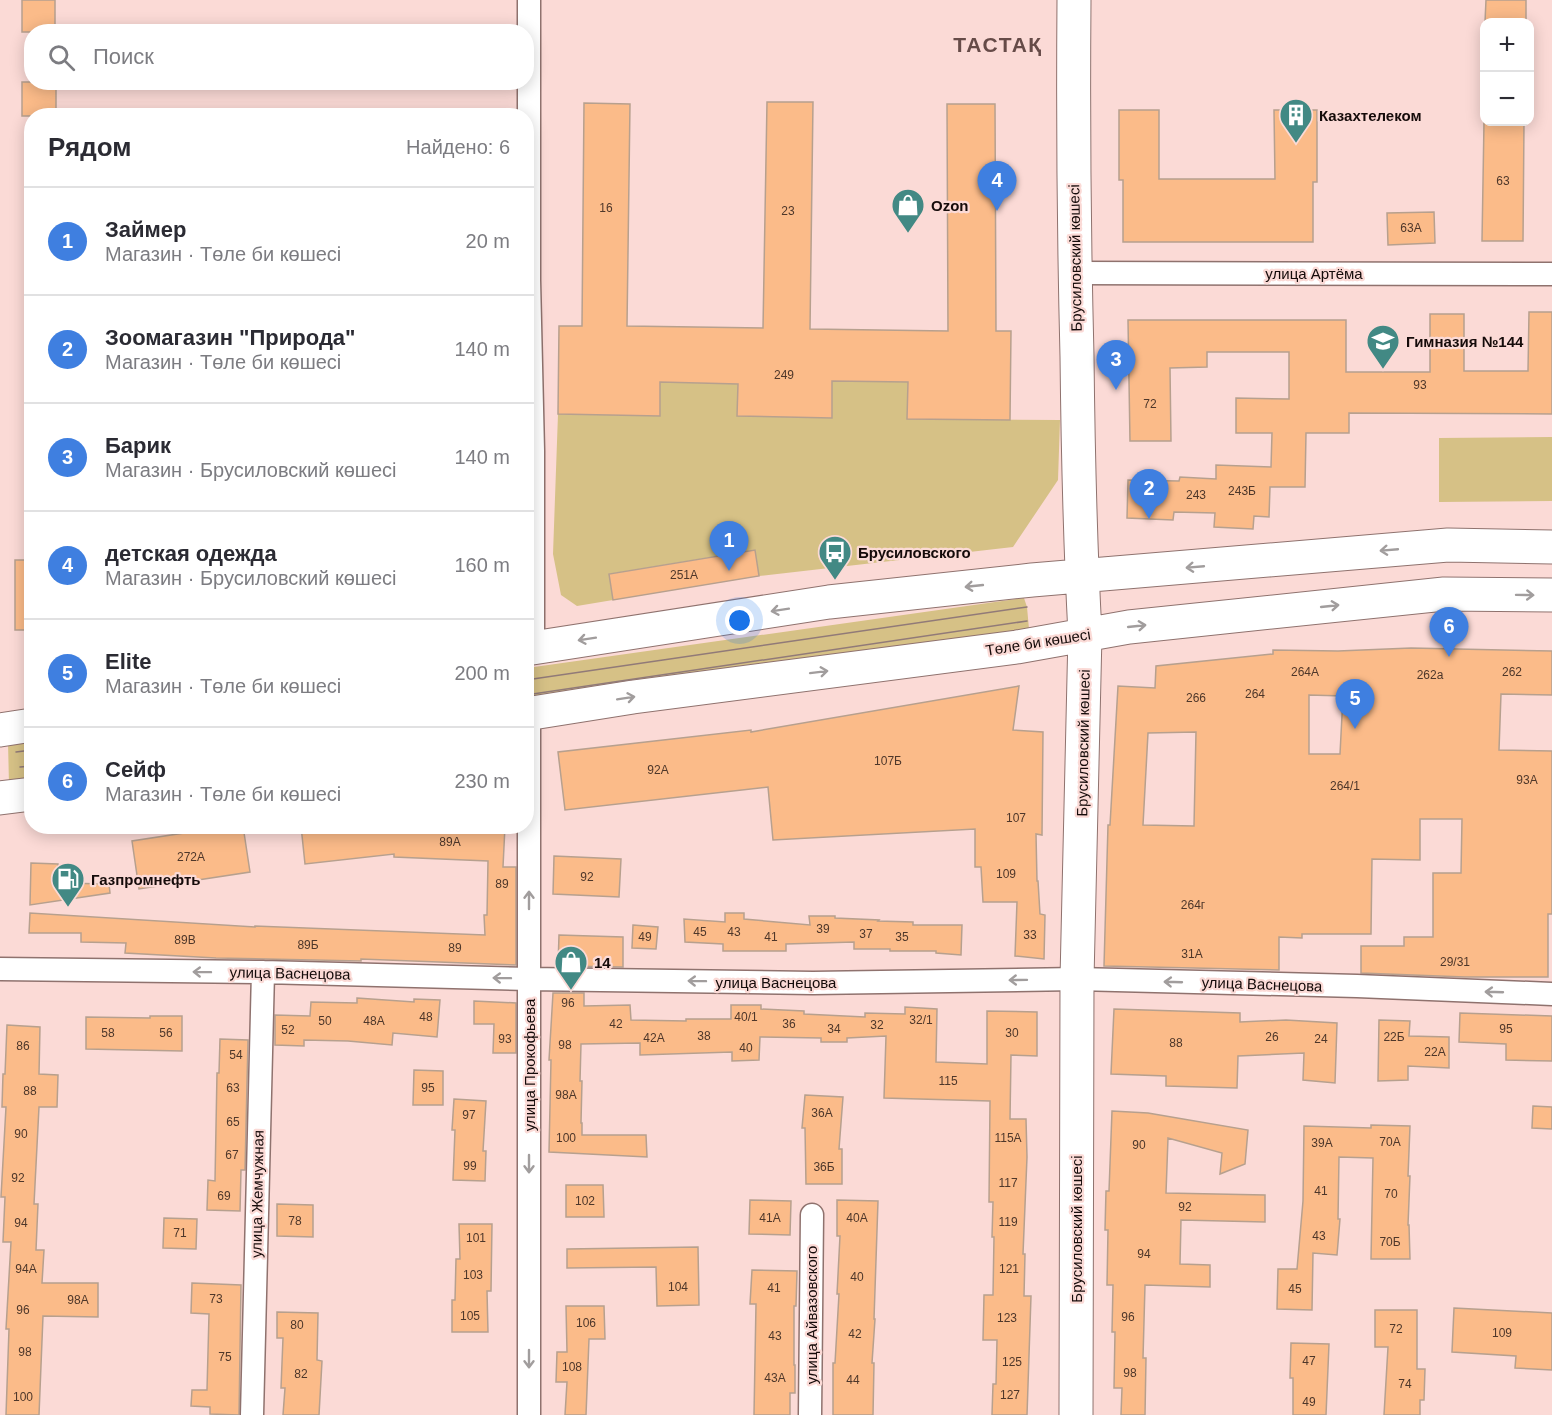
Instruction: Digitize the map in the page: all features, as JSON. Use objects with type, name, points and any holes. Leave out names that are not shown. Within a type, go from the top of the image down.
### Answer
[{"type":"main road","name":"Брусиловский көшесі","points":[[1074,0],[1075,273],[1085,634],[1077,979],[1076,1415]]},
{"type":"main road","points":[[534,647],[829,602],[1032,580],[1448,545],[1552,547]]},
{"type":"main road","name":"Төле би көшесі","points":[[534,713],[633,697],[1017,647],[1129,627],[1444,594],[1552,596]]},
{"type":"main road","points":[[0,729],[24,726]]},
{"type":"main road","points":[[0,798],[24,795]]},
{"type":"street","points":[[530,0],[530,24]]},
{"type":"street","points":[[530,90],[530,108]]},
{"type":"street","name":"улица Артёма","points":[[1075,273],[1552,274]]},
{"type":"street","name":"улица Прокофьева","points":[[528,834],[529,1415]]},
{"type":"street","name":"улица Васнецова","points":[[0,969],[813,983],[1077,979],[1357,986],[1552,994]]},
{"type":"street","name":"улица Жемчужная","points":[[252,1415],[263,972]]},
{"type":"street","name":"улица Айвазовского","points":[[810,1415],[812,1215]]},
{"type":"shaded area","points":[[832,381],[908,382],[907,419],[1060,420],[1058,480],[1013,547],[759,576],[754,550],[609,574],[613,600],[577,606],[561,595],[553,554],[558,414],[660,416],[660,382],[738,384],[738,416],[832,418]]},
{"type":"shaded area","points":[[1552,437],[1552,501],[1439,502],[1439,438]]},
{"type":"shaded area","points":[[1024,598],[1027,607],[1029,629],[534,703],[534,667]]},
{"type":"shaded area","points":[[24,741],[24,781],[9,784],[8,743]]},
{"type":"building","points":[[22,0],[55,0],[55,24],[24,24],[24,32],[22,32]]},
{"type":"building","points":[[1486,0],[1526,0],[1526,18],[1485,18]]},
{"type":"building","points":[[22,82],[24,82],[24,90],[56,90],[56,108],[24,108],[24,116],[22,116]]},
{"type":"building","points":[[767,102],[813,102],[810,329],[948,331],[947,104],[995,104],[996,331],[1011,331],[1010,420],[907,419],[908,382],[832,381],[832,418],[737,416],[738,384],[660,382],[660,416],[558,414],[559,326],[582,326],[584,103],[630,104],[627,326],[763,328]]},
{"type":"building","name":"Казахтелеком","points":[[1119,110],[1159,110],[1159,179],[1275,179],[1274,110],[1317,110],[1317,182],[1313,182],[1313,242],[1123,242],[1123,180],[1119,180]]},
{"type":"building","points":[[1484,126],[1524,126],[1523,241],[1482,241]]},
{"type":"building","points":[[1434,212],[1435,243],[1388,245],[1387,213]]},
{"type":"building","points":[[1529,312],[1552,312],[1552,414],[1349,413],[1349,433],[1306,433],[1305,487],[1270,487],[1269,517],[1254,516],[1253,529],[1214,527],[1215,513],[1174,512],[1173,520],[1127,518],[1128,480],[1179,481],[1180,477],[1216,479],[1216,465],[1271,467],[1272,433],[1236,433],[1236,398],[1289,399],[1289,352],[1207,352],[1207,367],[1170,368],[1171,441],[1130,441],[1128,320],[1346,320],[1346,372],[1430,372],[1430,314],[1464,314],[1464,371],[1528,371]]},
{"type":"building","points":[[755,550],[759,576],[613,600],[609,574]]},
{"type":"building","points":[[15,560],[24,560],[24,630],[15,630]]},
{"type":"building","points":[[1411,648],[1552,651],[1552,695],[1501,694],[1499,750],[1552,751],[1552,914],[1548,914],[1548,977],[1361,973],[1361,946],[1404,946],[1404,937],[1433,937],[1433,873],[1461,873],[1462,819],[1420,819],[1420,860],[1372,859],[1371,934],[1302,934],[1302,938],[1279,937],[1279,970],[1104,966],[1108,825],[1110,825],[1118,686],[1155,688],[1156,666],[1273,654],[1273,650],[1338,651]],"holes":[[[1309,695],[1343,696],[1340,754],[1309,754]],[[1196,732],[1194,826],[1143,825],[1148,733]]]},
{"type":"building","points":[[1019,686],[1013,730],[1043,732],[1042,835],[1036,834],[1040,914],[1045,915],[1044,959],[1015,956],[1017,902],[983,902],[981,867],[975,867],[975,829],[773,840],[768,787],[565,810],[558,752],[751,730],[751,732]]},
{"type":"building","points":[[178,834],[244,834],[250,872],[139,889],[132,841]]},
{"type":"building","points":[[302,834],[505,834],[503,867],[516,867],[516,965],[361,959],[361,961],[216,958],[125,953],[126,943],[81,942],[81,933],[29,933],[30,913],[255,927],[485,935],[484,915],[487,915],[488,861],[394,857],[394,854],[305,864]]},
{"type":"building","points":[[554,856],[621,859],[619,897],[553,894]]},
{"type":"building","points":[[31,863],[58,864],[58,883],[109,884],[110,893],[30,905]]},
{"type":"building","points":[[725,913],[744,913],[744,919],[810,925],[809,916],[913,922],[913,925],[962,925],[961,955],[936,953],[936,951],[854,949],[854,942],[786,944],[786,951],[723,951],[723,944],[685,942],[684,919],[725,922]]},
{"type":"building","points":[[633,925],[658,927],[656,949],[632,948]]},
{"type":"building","points":[[559,935],[623,937],[623,967],[558,966]]},
{"type":"building","points":[[553,993],[584,993],[584,1006],[630,1005],[631,1020],[731,1019],[731,1005],[761,1005],[761,1009],[804,1011],[804,1014],[865,1017],[865,1013],[905,1014],[905,1007],[937,1009],[936,1062],[987,1064],[987,1011],[1037,1012],[1037,1056],[1011,1055],[1010,1119],[1026,1119],[1024,1296],[1031,1296],[1027,1415],[992,1415],[993,1384],[996,1384],[997,1340],[983,1340],[984,1295],[993,1295],[993,1202],[989,1202],[990,1101],[884,1098],[886,1036],[847,1038],[847,1042],[821,1042],[821,1038],[760,1037],[759,1060],[732,1061],[732,1052],[640,1055],[640,1043],[581,1044],[582,1135],[646,1135],[647,1157],[549,1152],[551,1060],[549,1060]]},
{"type":"building","points":[[357,998],[414,1002],[414,999],[440,1000],[437,1037],[393,1033],[392,1045],[304,1040],[304,1046],[275,1045],[275,1015],[310,1016],[311,1002],[357,1003]]},
{"type":"building","points":[[474,1001],[516,1003],[516,1053],[493,1053],[494,1024],[474,1024]]},
{"type":"building","points":[[1114,1009],[1240,1013],[1240,1022],[1286,1020],[1337,1023],[1335,1083],[1303,1080],[1304,1053],[1238,1056],[1237,1088],[1166,1086],[1166,1076],[1111,1074]]},
{"type":"building","points":[[1460,1013],[1552,1016],[1552,1061],[1506,1060],[1506,1044],[1459,1042]]},
{"type":"building","points":[[150,1016],[182,1016],[182,1051],[86,1049],[86,1017],[150,1018]]},
{"type":"building","points":[[1379,1020],[1410,1021],[1409,1036],[1449,1037],[1449,1068],[1408,1066],[1408,1080],[1378,1081]]},
{"type":"building","points":[[7,1025],[40,1027],[39,1074],[58,1075],[57,1107],[39,1107],[34,1204],[38,1204],[36,1250],[44,1250],[42,1283],[98,1283],[98,1317],[43,1316],[39,1415],[6,1415],[9,1329],[6,1329],[11,1242],[3,1242],[5,1197],[1,1197],[6,1107],[2,1107],[3,1074],[5,1074]]},
{"type":"building","points":[[220,1039],[248,1040],[245,1170],[241,1170],[240,1211],[207,1210],[208,1180],[215,1181],[217,1073],[219,1073]]},
{"type":"building","points":[[414,1070],[443,1071],[443,1105],[413,1105]]},
{"type":"building","points":[[805,1095],[843,1097],[839,1149],[842,1149],[842,1184],[806,1184],[805,1128],[802,1128]]},
{"type":"building","points":[[454,1099],[486,1101],[483,1151],[486,1151],[485,1181],[453,1180]]},
{"type":"building","points":[[1533,1106],[1552,1107],[1552,1129],[1532,1128]]},
{"type":"building","points":[[1112,1111],[1148,1113],[1248,1130],[1245,1164],[1220,1174],[1222,1153],[1168,1138],[1166,1193],[1265,1195],[1265,1222],[1181,1220],[1180,1264],[1210,1265],[1210,1287],[1145,1285],[1143,1358],[1146,1358],[1145,1415],[1121,1415],[1122,1388],[1114,1388],[1113,1285],[1107,1285],[1108,1230],[1105,1230]]},
{"type":"building","points":[[1371,1125],[1410,1126],[1408,1225],[1410,1259],[1371,1259],[1373,1158],[1339,1157],[1338,1219],[1340,1219],[1337,1255],[1313,1253],[1312,1310],[1277,1309],[1278,1269],[1297,1269],[1303,1201],[1304,1126],[1371,1128]]},
{"type":"building","points":[[566,1185],[603,1185],[604,1217],[566,1217]]},
{"type":"building","points":[[750,1200],[791,1201],[790,1235],[749,1234]]},
{"type":"building","points":[[837,1200],[878,1201],[872,1363],[874,1363],[873,1415],[833,1415],[833,1363],[835,1363],[839,1294],[837,1294],[840,1236],[837,1236]]},
{"type":"building","points":[[277,1204],[313,1205],[313,1237],[277,1236]]},
{"type":"building","points":[[164,1218],[197,1219],[196,1249],[163,1248]]},
{"type":"building","points":[[459,1224],[492,1224],[491,1291],[487,1291],[488,1332],[452,1332],[456,1259],[460,1259]]},
{"type":"building","points":[[698,1247],[699,1305],[657,1306],[656,1267],[567,1268],[567,1249]]},
{"type":"building","points":[[752,1270],[797,1271],[796,1306],[794,1306],[795,1393],[790,1393],[790,1415],[754,1415],[756,1304],[750,1304]]},
{"type":"building","points":[[192,1283],[241,1285],[239,1415],[210,1414],[210,1407],[191,1406],[192,1390],[207,1390],[209,1314],[191,1313]]},
{"type":"building","points":[[566,1306],[604,1306],[605,1339],[589,1339],[586,1415],[565,1415],[567,1382],[556,1382],[557,1352],[567,1352]]},
{"type":"building","points":[[1454,1308],[1552,1313],[1552,1370],[1515,1368],[1516,1356],[1452,1352]]},
{"type":"building","points":[[1375,1310],[1417,1310],[1417,1369],[1425,1369],[1424,1400],[1420,1400],[1420,1415],[1384,1415],[1388,1347],[1375,1347]]},
{"type":"building","points":[[277,1312],[318,1313],[317,1360],[322,1361],[319,1415],[283,1415],[285,1388],[281,1388],[283,1338],[277,1338]]},
{"type":"building","points":[[1291,1343],[1329,1344],[1326,1415],[1293,1415],[1293,1378],[1290,1378]]},
{"type":"tram line","points":[[534,679],[1027,607]]},
{"type":"tram line","points":[[534,694],[1027,621]]},
{"type":"tram line","points":[[16,752],[24,751]]},
{"type":"tram line","points":[[20,767],[24,767]]},
{"type":"place","name":"Казахтелеком","points":[[1296,144]]},
{"type":"place","name":"детская одежда","points":[[997,211]]},
{"type":"place","name":"Ozon","points":[[908,234]]},
{"type":"place","name":"Гимназия №144","points":[[1383,370]]},
{"type":"place","name":"Барик","points":[[1116,390]]},
{"type":"place","name":"Зоомагазин \"Природа\"","points":[[1149,519]]},
{"type":"place","name":"Займер","points":[[729,571]]},
{"type":"place","name":"Брусиловского","points":[[835,581]]},
{"type":"place","name":"Сейф","points":[[1449,657]]},
{"type":"place","name":"Elite","points":[[1355,729]]},
{"type":"place","name":"Газпромнефть","points":[[68,908]]},
{"type":"place","name":"14","points":[[571,991]]},
{"type":"district","name":"ТАСТАҚ","points":[[998,44]]}]
